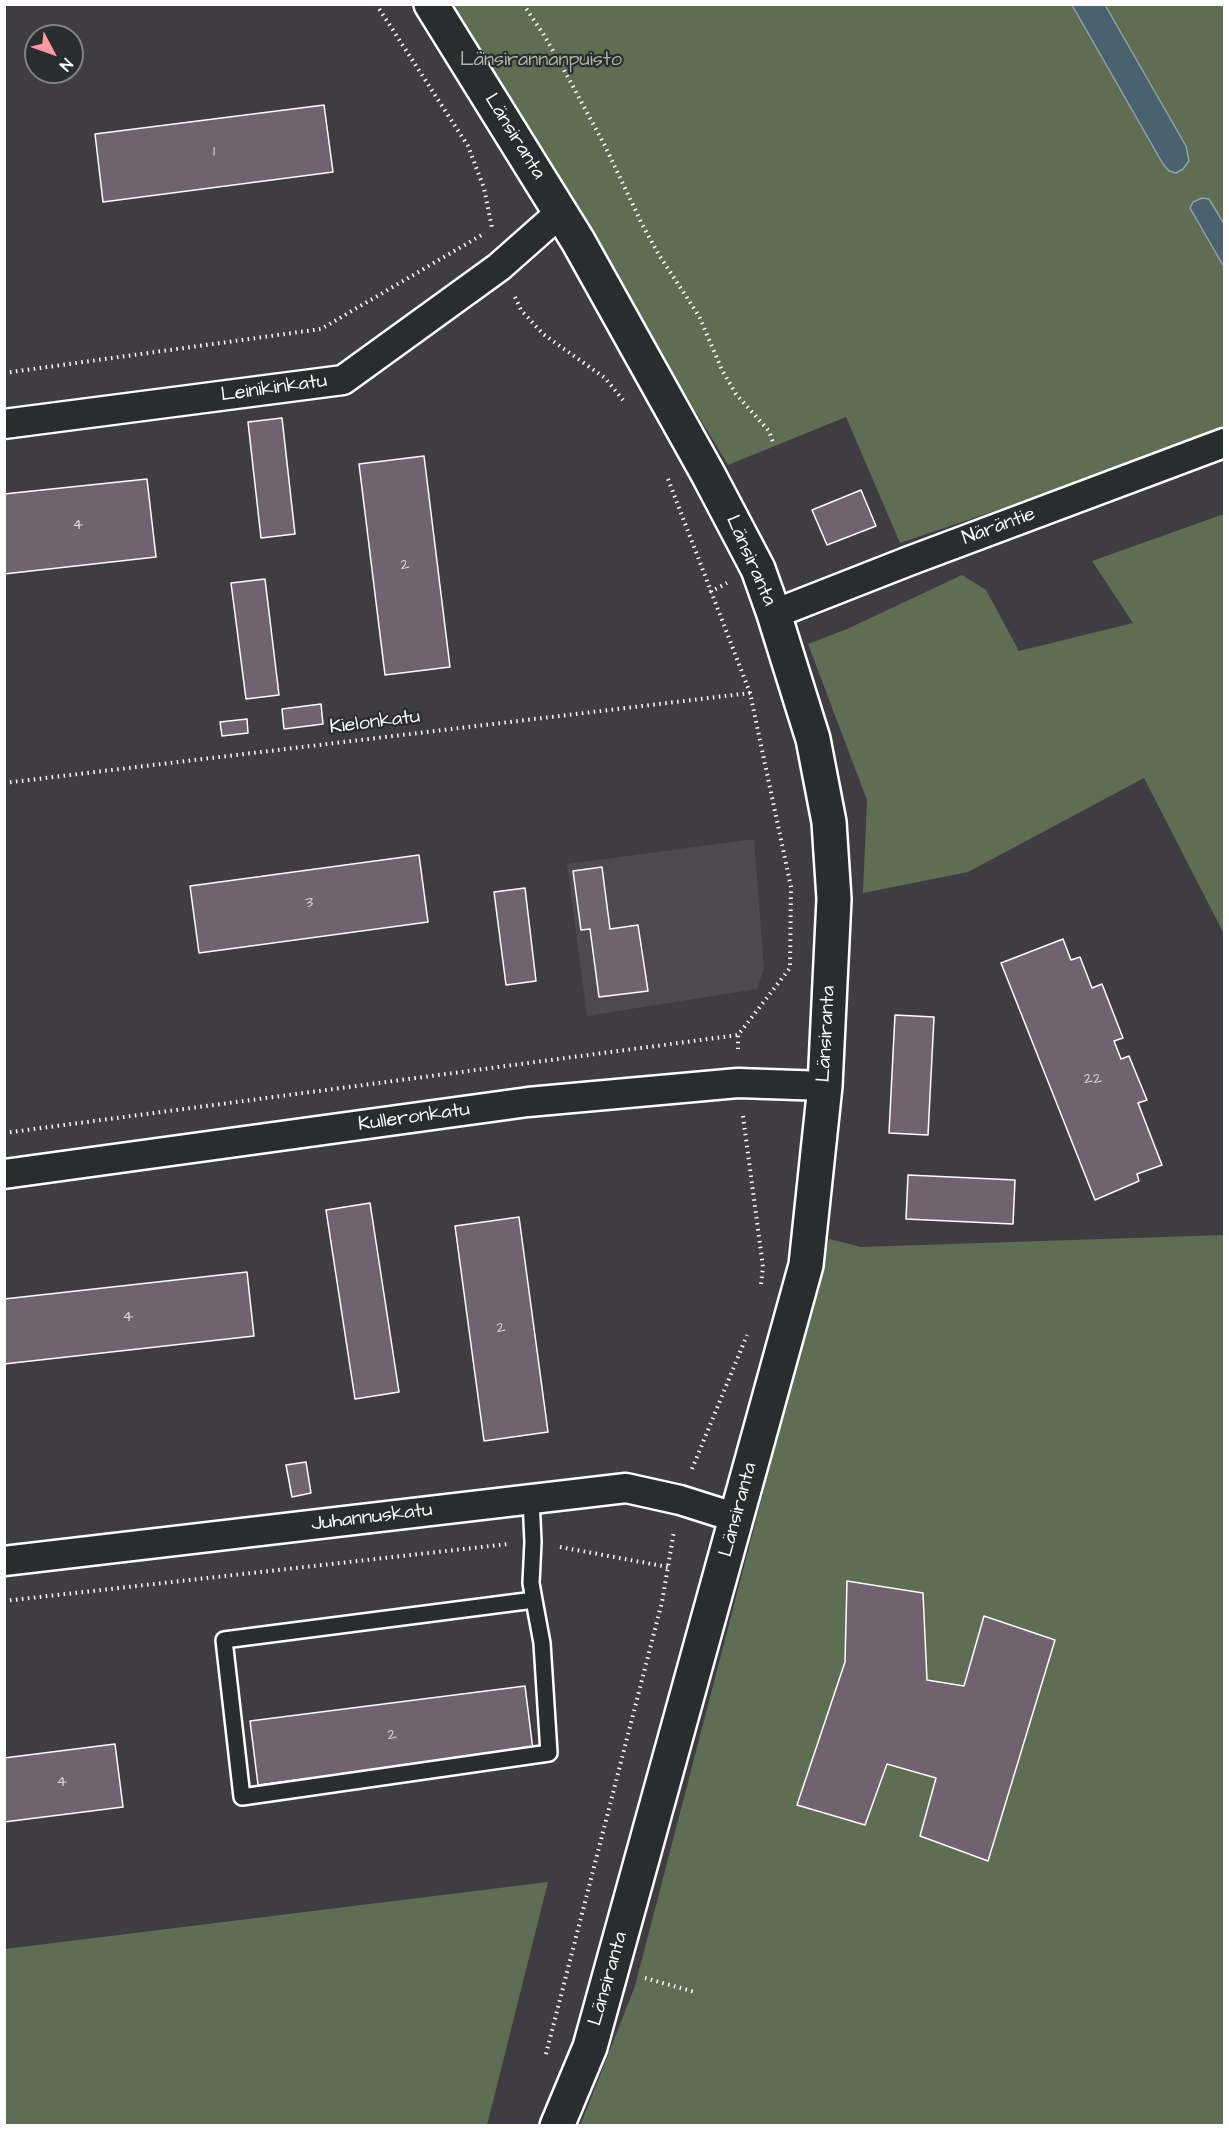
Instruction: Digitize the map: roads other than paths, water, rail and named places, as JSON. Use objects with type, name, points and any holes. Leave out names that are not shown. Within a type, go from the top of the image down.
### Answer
[{"type":"street","name":"Länsiranta","points":[[431,4],[560,213],[708,474],[758,569],[813,739],[829,822],[834,898],[825,1086],[806,1265],[590,2047],[557,2126]]},
{"type":"street","name":"Leinikinkatu","points":[[4,424],[343,380],[499,267],[560,213]]},
{"type":"street","name":"Näräntie","points":[[774,614],[1224,443]]},
{"type":"street","name":"Kulleronkatu","points":[[4,1173],[528,1102],[738,1083],[825,1086]]},
{"type":"street","name":"Juhannuskatu","points":[[4,1561],[626,1488],[680,1500],[737,1518]]},
{"type":"lane","points":[[531,1499],[533,1542],[531,1583],[542,1643],[549,1753],[242,1797],[224,1640],[534,1600]]},
{"type":"water","points":[[1072,5],[1105,5],[1186,146],[1189,161],[1183,169],[1176,173],[1169,171],[1163,164]]},
{"type":"water","points":[[1202,198],[1209,199],[1224,224],[1224,267],[1190,208],[1193,202]]},
{"type":"park label","name":"Länsirannanpuisto","points":[[541,61]]}]
